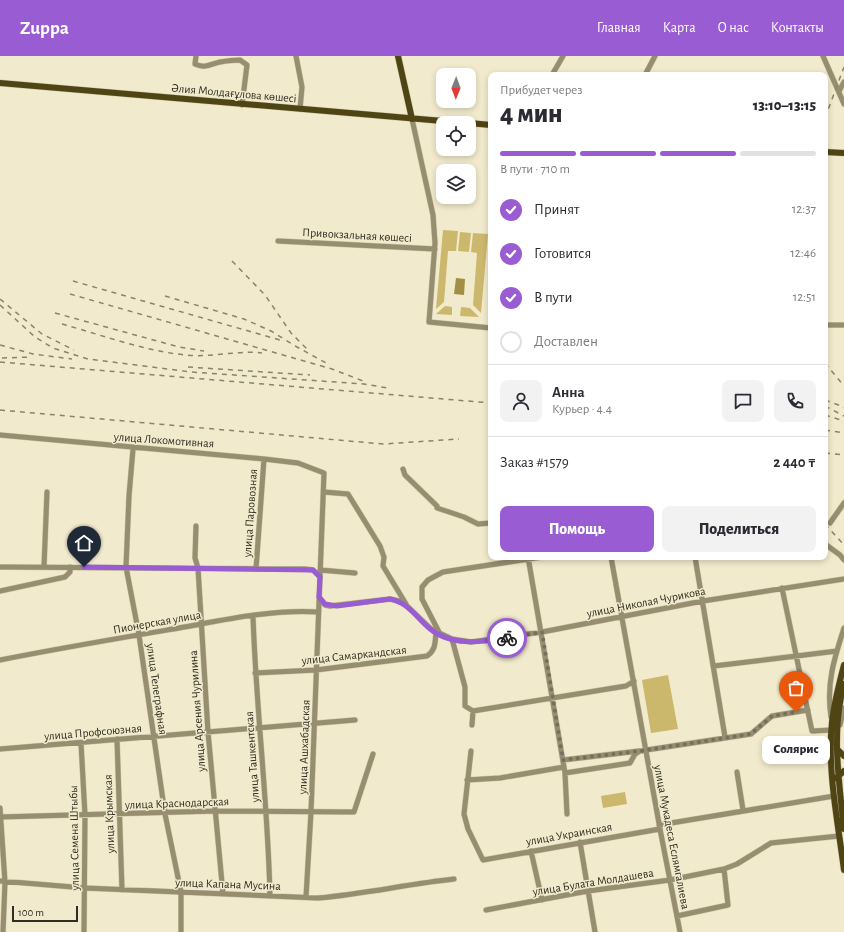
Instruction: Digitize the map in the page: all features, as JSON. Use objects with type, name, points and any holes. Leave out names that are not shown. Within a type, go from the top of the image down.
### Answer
[{"type":"main road","points":[[398,56],[412,119]]},
{"type":"main road","name":"Әлия Молдағұлова көшесі","points":[[0,83],[436,121]]},
{"type":"main road","name":"Әлия Молдағұлова көшесі","points":[[476,124],[488,125]]},
{"type":"main road","points":[[828,152],[844,153]]},
{"type":"main road","points":[[844,665],[832,722],[836,778],[839,788],[844,829]]},
{"type":"main road","points":[[836,778],[838,722],[844,684]]},
{"type":"main road","points":[[837,749],[844,756]]},
{"type":"main road","points":[[836,778],[844,771]]},
{"type":"main road","points":[[839,788],[834,796],[844,870]]},
{"type":"street","points":[[196,56],[195,64],[201,67],[212,66],[218,62],[240,60],[247,65],[242,105]]},
{"type":"street","points":[[296,56],[302,88],[300,109]]},
{"type":"street","points":[[554,72],[563,56]]},
{"type":"street","points":[[647,72],[655,56]]},
{"type":"street","points":[[823,56],[844,104]]},
{"type":"street","points":[[839,91],[844,82]]},
{"type":"street","points":[[412,119],[433,215],[435,249],[429,322],[488,328]]},
{"type":"street","name":"Привокзальная көшесі","points":[[278,241],[435,249]]},
{"type":"street","points":[[828,325],[844,325]]},
{"type":"street","name":"улица Локомотивная","points":[[0,435],[133,449],[298,463],[324,473],[324,492]]},
{"type":"street","name":"улица Телеграфная","points":[[133,449],[129,496],[126,567],[139,635],[165,814],[181,892],[181,932]]},
{"type":"street","name":"улица Паровозная","points":[[256,569],[264,459]]},
{"type":"street","points":[[403,469],[405,475],[437,506],[437,508],[464,517],[478,524],[488,523]]},
{"type":"street","points":[[44,567],[47,492]]},
{"type":"street","points":[[320,577],[324,492],[348,494],[380,546],[384,557],[383,566],[407,606]]},
{"type":"street","points":[[830,523],[844,503]]},
{"type":"street","name":"улица Арсения Чурилина","points":[[196,526],[195,558],[198,568],[200,624],[208,732],[223,894]]},
{"type":"street","points":[[828,546],[835,550],[844,560]]},
{"type":"street","points":[[438,633],[422,599],[422,587],[428,580],[443,572],[516,560]]},
{"type":"street","points":[[528,560],[565,770],[567,814]]},
{"type":"street","name":"улица Мукадеса Еслямгалиева","points":[[612,560],[659,827],[680,932]]},
{"type":"street","points":[[696,560],[704,601],[726,736]]},
{"type":"street","points":[[0,567],[126,567],[313,570],[320,577]]},
{"type":"street","points":[[0,591],[65,577],[70,572],[70,567]]},
{"type":"street","points":[[320,570],[356,573]]},
{"type":"street","name":"улица Ашхабадская","points":[[306,897],[311,812],[320,577]]},
{"type":"street","name":"улица Николая Чурикова","points":[[407,606],[431,629],[438,633],[461,641],[483,642],[704,601],[844,579]]},
{"type":"street","points":[[782,588],[812,731],[832,730]]},
{"type":"street","points":[[319,597],[325,604],[330,606],[390,599],[399,601],[407,606]]},
{"type":"street","name":"Пионерская улица","points":[[0,660],[200,624],[253,616],[303,611],[318,612]]},
{"type":"street","name":"улица Ташкентская","points":[[253,616],[255,673],[266,811],[270,896]]},
{"type":"street","points":[[832,722],[828,691],[844,628]]},
{"type":"street","name":"улица Самаркандская","points":[[255,673],[316,670],[427,656],[432,653],[435,647],[438,633]]},
{"type":"street","points":[[452,639],[465,687],[465,706],[473,711],[626,686],[634,681]]},
{"type":"street","points":[[714,666],[837,651]]},
{"type":"street","points":[[837,740],[844,708]]},
{"type":"street","points":[[563,760],[640,751],[726,736],[751,734],[772,716],[808,710]]},
{"type":"street","points":[[472,725],[473,711]]},
{"type":"street","name":"улица Профсоюзная","points":[[0,749],[81,743],[117,738],[354,720]]},
{"type":"street","name":"улица Крымская","points":[[117,738],[118,815],[122,890]]},
{"type":"street","name":"улица Семена Штыбы","points":[[81,743],[85,815],[84,932]]},
{"type":"street","points":[[471,751],[467,780],[500,778],[630,763],[635,754],[640,751]]},
{"type":"street","name":"улица Краснодарская","points":[[1,817],[165,814],[215,811],[354,812],[373,754]]},
{"type":"street","points":[[737,772],[743,810]]},
{"type":"street","name":"улица Украинская","points":[[467,780],[464,814],[468,829],[483,860],[743,810],[834,796]]},
{"type":"street","points":[[0,808],[4,932]]},
{"type":"street","name":"улица Булата Молдашева","points":[[486,910],[588,892],[670,880],[724,869],[748,858],[771,843],[840,836]]},
{"type":"street","points":[[580,842],[595,932]]},
{"type":"street","points":[[531,851],[542,900]]},
{"type":"street","points":[[677,916],[728,905],[724,869]]},
{"type":"street","name":"улица Капана Мусина","points":[[3,881],[122,890],[306,897],[345,896],[416,883],[454,879]]},
{"type":"shaded area","points":[[443,230],[458,231],[456,251],[448,251],[444,302],[436,309]]},
{"type":"shaded area","points":[[460,232],[471,233],[469,252],[458,251]]},
{"type":"shaded area","points":[[473,233],[488,234],[481,313],[473,305],[477,253],[471,252]]},
{"type":"shaded area","points":[[456,278],[465,279],[464,295],[454,294]]},
{"type":"shaded area","points":[[445,306],[452,307],[452,315],[436,314]]},
{"type":"shaded area","points":[[461,307],[470,308],[479,317],[460,316]]},
{"type":"shaded area","points":[[668,675],[678,729],[651,733],[642,680]]},
{"type":"shaded area","points":[[625,792],[627,804],[603,808],[601,796]]},
{"type":"railway","points":[[828,110],[844,67]]},
{"type":"railway","points":[[232,261],[265,295],[291,333],[308,350]]},
{"type":"railway","points":[[73,281],[280,340]]},
{"type":"railway","points":[[70,294],[332,369],[363,381]]},
{"type":"railway","points":[[165,296],[244,319],[271,331],[328,364]]},
{"type":"railway","points":[[0,299],[42,334],[74,350]]},
{"type":"railway","points":[[0,305],[35,337],[53,348],[88,359],[191,372],[364,384],[388,388]]},
{"type":"railway","points":[[55,313],[179,347],[204,351]]},
{"type":"railway","points":[[62,324],[123,342],[170,353],[195,356],[243,352],[262,353]]},
{"type":"railway","points":[[0,345],[33,354],[72,359]]},
{"type":"railway","points":[[2,358],[32,357]]},
{"type":"railway","points":[[0,362],[488,403]]},
{"type":"railway","points":[[188,367],[310,375]]},
{"type":"railway","points":[[828,367],[844,386]]},
{"type":"railway","points":[[828,401],[844,407]]},
{"type":"railway","points":[[828,408],[844,416]]},
{"type":"railway","points":[[0,410],[383,444],[459,439]]},
{"type":"railway","points":[[828,416],[844,421]]},
{"type":"railway","points":[[828,430],[844,433]]},
{"type":"railway","points":[[828,453],[844,455]]},
{"type":"railway","points":[[828,527],[844,545]]},
{"type":"way so far","points":[[507,638],[542,632],[563,760],[640,751],[726,736],[751,734],[766,719],[772,716],[796,712]]},
{"type":"place","name":"Солярис","points":[[796,712]]},
{"type":"route","points":[[84,567],[313,570],[317,572],[320,577],[319,597],[325,604],[330,606],[390,599],[399,601],[407,606],[431,629],[452,639],[483,642],[507,638]]}]
